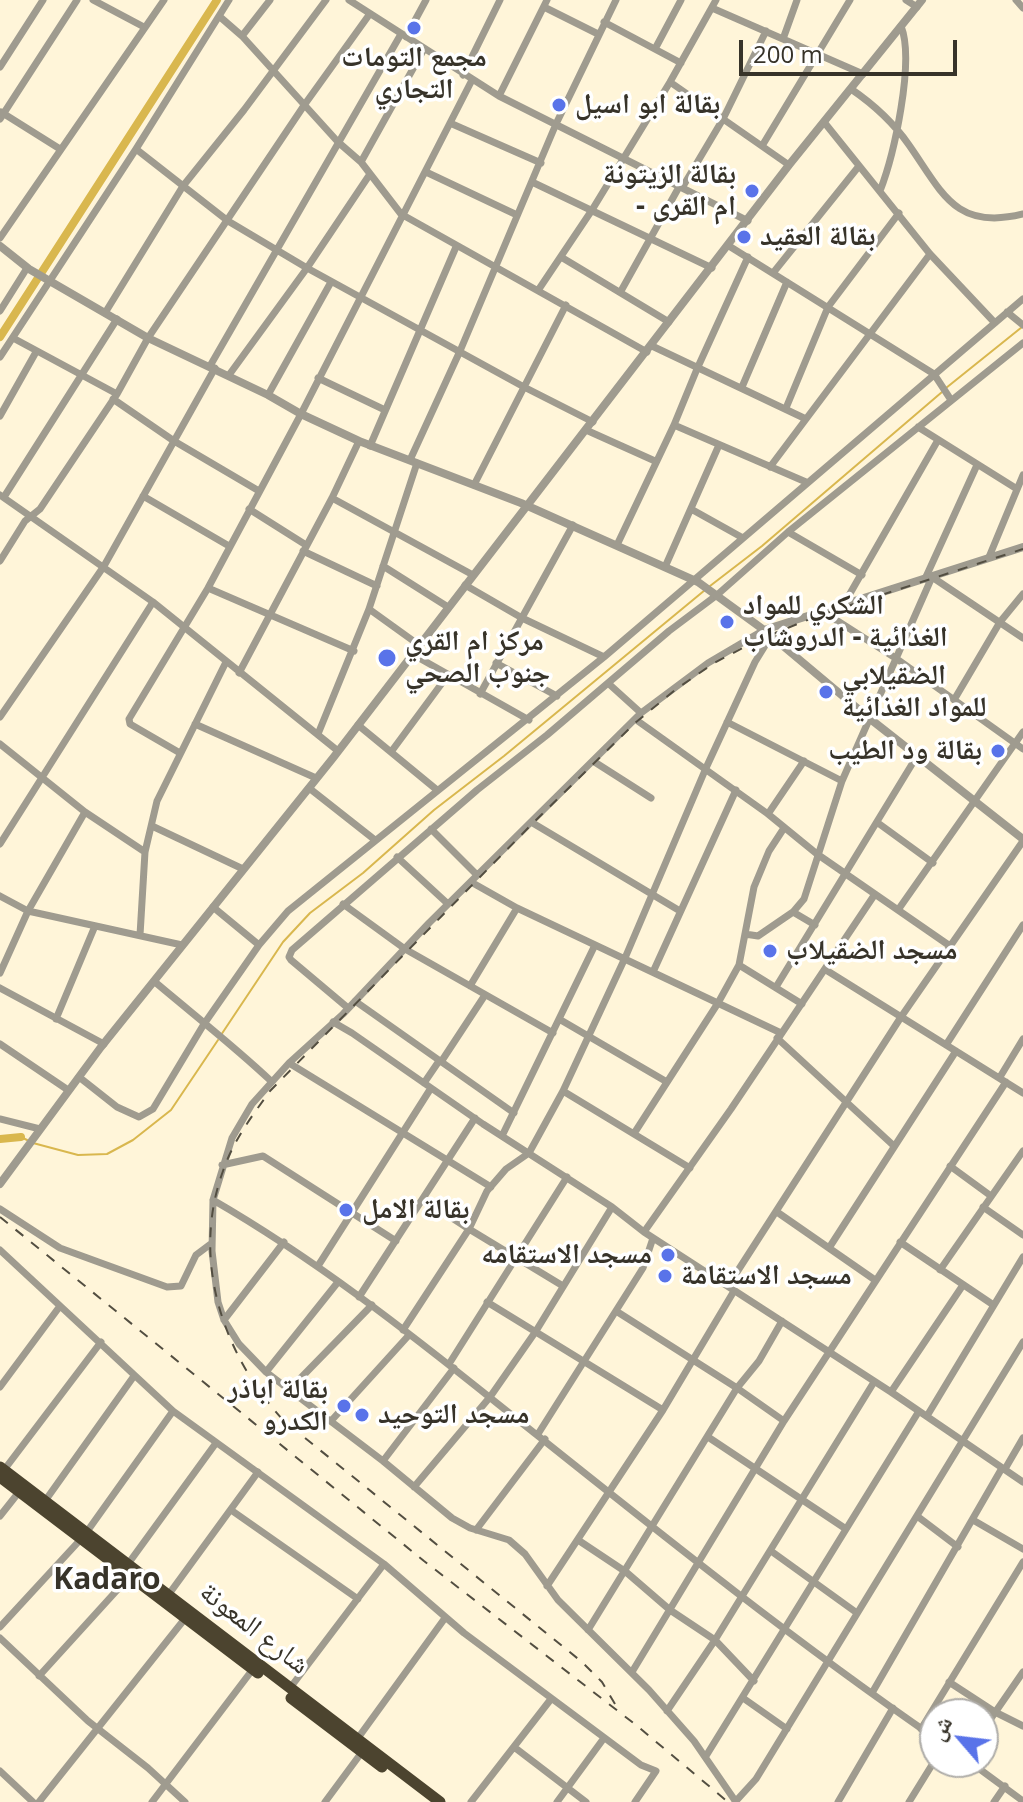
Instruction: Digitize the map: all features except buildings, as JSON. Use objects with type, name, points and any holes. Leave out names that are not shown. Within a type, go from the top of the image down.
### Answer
[{"type":"highway","name":"شارع المعونة","points":[[1,1471],[19,1492],[84,1536],[129,1577],[290,1688],[440,1802]]},
{"type":"highway","name":"شارع المعونة","points":[[1,1471],[45,1501],[67,1523]]},
{"type":"highway","name":"شارع المعونة","points":[[84,1536],[169,1594],[188,1615],[253,1669],[428,1802]]},
{"type":"street","points":[[0,67],[43,0]]},
{"type":"street","points":[[60,149],[1,115],[77,0]]},
{"type":"street","points":[[93,0],[144,27]]},
{"type":"street","points":[[0,238],[164,0]]},
{"type":"street","points":[[0,357],[229,0]]},
{"type":"street","points":[[242,36],[270,0]]},
{"type":"street","points":[[105,313],[183,186],[326,0]]},
{"type":"street","points":[[0,717],[104,566],[338,142],[426,0]]},
{"type":"street","points":[[463,75],[500,0]]},
{"type":"street","points":[[318,734],[369,609],[414,461],[556,124],[616,0]]},
{"type":"street","points":[[655,49],[681,0]]},
{"type":"street","points":[[783,39],[797,0]]},
{"type":"street","points":[[762,146],[850,0]]},
{"type":"street","points":[[0,1184],[68,1090],[309,788],[789,165],[920,3],[906,0]]},
{"type":"street","points":[[1016,0],[1023,8]]},
{"type":"street","points":[[351,1],[499,96],[748,221]]},
{"type":"street","points":[[499,96],[546,3],[598,34]]},
{"type":"street","points":[[539,289],[592,210],[714,4],[863,74]]},
{"type":"street","points":[[0,561],[30,516],[40,509],[115,396],[148,338],[305,104],[369,15]]},
{"type":"street","points":[[219,16],[242,36],[338,142],[361,162],[401,214],[456,247],[650,349],[742,387],[806,419]]},
{"type":"street","points":[[604,22],[681,63]]},
{"type":"street","points":[[880,191],[898,132],[906,42],[901,26]]},
{"type":"street","points":[[621,291],[723,119],[766,31]]},
{"type":"street","points":[[361,162],[424,49]]},
{"type":"street","points":[[180,753],[128,722],[208,588],[472,80]]},
{"type":"street","points":[[670,82],[789,165]]},
{"type":"street","points":[[851,89],[876,108],[898,132],[942,193],[961,210],[988,220],[1023,214]]},
{"type":"street","points":[[824,122],[930,254],[995,323]]},
{"type":"street","points":[[450,123],[541,163]]},
{"type":"street","points":[[136,149],[228,221],[360,298],[593,422]]},
{"type":"street","points":[[773,273],[859,166]]},
{"type":"street","points":[[426,172],[517,215]]},
{"type":"street","points":[[229,375],[307,268],[370,174]]},
{"type":"street","points":[[532,182],[712,268]]},
{"type":"street","points":[[786,408],[828,307],[899,213]]},
{"type":"street","points":[[0,246],[48,281],[148,338],[229,375],[301,414],[370,446],[526,505],[696,581],[767,633],[1023,840],[846,1102],[731,1288],[663,1410],[547,1586]]},
{"type":"street","points":[[729,246],[935,376],[949,398]]},
{"type":"street","points":[[370,446],[456,247]]},
{"type":"street","points":[[770,467],[930,254]]},
{"type":"street","points":[[561,257],[669,322]]},
{"type":"street","points":[[617,545],[748,257]]},
{"type":"street","points":[[0,311],[28,268]]},
{"type":"street","points":[[268,395],[331,282]]},
{"type":"street","points":[[742,387],[787,282]]},
{"type":"street","points":[[79,1077],[117,1107],[142,1117],[153,1109],[259,945],[288,911],[529,720],[696,581],[806,482],[995,323],[1010,315],[1023,299]]},
{"type":"street","points":[[474,485],[566,305]]},
{"type":"street","points":[[1010,315],[1023,325]]},
{"type":"street","points":[[117,319],[2,496],[153,602],[338,751]]},
{"type":"street","points":[[13,338],[115,396],[174,441],[259,491]]},
{"type":"street","points":[[348,1008],[289,957],[292,950],[397,857],[609,684],[949,398],[1023,343]]},
{"type":"street","points":[[0,416],[36,352]]},
{"type":"street","points":[[318,378],[385,410]]},
{"type":"street","points":[[674,425],[806,482]]},
{"type":"street","points":[[918,427],[1017,489]]},
{"type":"street","points":[[586,430],[655,461]]},
{"type":"street","points":[[844,604],[938,440]]},
{"type":"street","points":[[239,673],[359,441]]},
{"type":"street","points":[[665,567],[719,445]]},
{"type":"street","points":[[745,934],[758,936],[793,912],[804,899],[842,781],[897,659],[977,465]]},
{"type":"street","points":[[989,557],[1023,475]]},
{"type":"street","points":[[143,496],[229,546]]},
{"type":"street","points":[[332,498],[473,575]]},
{"type":"street","points":[[249,509],[305,548],[377,586]]},
{"type":"street","points":[[691,509],[743,538]]},
{"type":"street","points":[[480,694],[573,525]]},
{"type":"street","points":[[788,532],[862,575]]},
{"type":"street","points":[[1023,547],[822,611],[767,633],[708,663],[638,716],[348,1008],[271,1081],[241,1121],[222,1165],[213,1200],[212,1243],[218,1302],[224,1320],[239,1344],[266,1372],[452,1518],[516,1545],[547,1586],[632,1672],[706,1756],[736,1802],[756,1779],[1023,1342]]},
{"type":"street","points":[[383,566],[448,607]]},
{"type":"street","points":[[929,578],[1023,638]]},
{"type":"street","points":[[465,585],[522,618],[604,657]]},
{"type":"street","points":[[208,588],[354,651]]},
{"type":"street","points":[[954,700],[1000,622],[1023,594]]},
{"type":"street","points":[[0,844],[153,602]]},
{"type":"street","points":[[369,609],[419,645]]},
{"type":"street","points":[[822,611],[897,659],[1023,749]]},
{"type":"street","points":[[331,1421],[406,1333],[491,1187],[506,1169],[529,1153],[590,1036],[767,633]]},
{"type":"street","points":[[412,654],[529,720]]},
{"type":"street","points":[[140,935],[145,852],[157,801],[226,662]]},
{"type":"street","points":[[496,663],[557,696]]},
{"type":"street","points":[[391,752],[448,675]]},
{"type":"street","points":[[609,684],[638,716],[817,854],[950,946]]},
{"type":"street","points":[[727,722],[842,781]]},
{"type":"street","points":[[195,724],[316,778]]},
{"type":"street","points":[[358,725],[437,790]]},
{"type":"street","points":[[898,910],[1023,732]]},
{"type":"street","points":[[0,744],[85,812],[145,852]]},
{"type":"street","points":[[776,987],[917,756]]},
{"type":"street","points":[[593,761],[651,798]]},
{"type":"street","points":[[768,814],[804,761]]},
{"type":"street","points":[[309,788],[375,840]]},
{"type":"street","points":[[653,972],[736,790]]},
{"type":"street","points":[[0,973],[28,911],[85,812]]},
{"type":"street","points":[[531,822],[680,911]]},
{"type":"street","points":[[878,823],[933,863]]},
{"type":"street","points":[[152,826],[243,869]]},
{"type":"street","points":[[635,1132],[739,965],[760,870],[784,828]]},
{"type":"street","points":[[431,829],[477,875]]},
{"type":"street","points":[[397,857],[448,904]]},
{"type":"street","points":[[471,882],[517,908],[779,1035],[894,1146]]},
{"type":"street","points":[[644,1232],[826,970],[875,894]]},
{"type":"street","points":[[0,896],[28,911],[182,945]]},
{"type":"street","points":[[343,904],[405,949],[553,1033]]},
{"type":"street","points":[[213,907],[259,945]]},
{"type":"street","points":[[470,986],[517,908]]},
{"type":"street","points":[[793,912],[815,925]]},
{"type":"street","points":[[946,1045],[1023,925]]},
{"type":"street","points":[[56,1019],[95,926]]},
{"type":"street","points":[[502,1136],[595,945]]},
{"type":"street","points":[[739,965],[802,1004]]},
{"type":"street","points":[[826,970],[1023,1093]]},
{"type":"street","points":[[155,982],[271,1081]]},
{"type":"street","points":[[0,988],[104,1044]]},
{"type":"street","points":[[424,1083],[485,995]]},
{"type":"street","points":[[355,1001],[514,1113]]},
{"type":"street","points":[[559,1019],[667,1082]]},
{"type":"street","points":[[333,1022],[1023,1482]]},
{"type":"street","points":[[632,1672],[754,1468],[950,1166],[1003,1080],[1023,1039]]},
{"type":"street","points":[[0,1044],[68,1090]]},
{"type":"street","points":[[829,1248],[956,1051]]},
{"type":"street","points":[[289,1063],[491,1187]]},
{"type":"street","points":[[318,1266],[431,1088]]},
{"type":"street","points":[[563,1091],[690,1168]]},
{"type":"street","points":[[359,1297],[475,1118]]},
{"type":"street","points":[[0,1119],[37,1133]]},
{"type":"street","points":[[940,1270],[1023,1151]]},
{"type":"street","points":[[222,1165],[263,1156],[396,1241]]},
{"type":"street","points":[[950,1166],[991,1196]]},
{"type":"street","points":[[383,1461],[451,1366],[487,1302],[567,1177]]},
{"type":"street","points":[[423,1199],[563,1286]]},
{"type":"street","points":[[213,1200],[284,1242],[372,1305],[742,1596],[919,1728]]},
{"type":"street","points":[[414,1487],[490,1397],[536,1331],[612,1207]]},
{"type":"street","points":[[983,1207],[1023,1235]]},
{"type":"street","points":[[0,1209],[60,1248],[167,1287],[181,1286],[196,1255],[212,1243]]},
{"type":"street","points":[[777,1212],[875,1280]]},
{"type":"street","points":[[476,1530],[542,1436],[584,1360],[643,1268],[653,1238]]},
{"type":"street","points":[[224,1320],[284,1242]]},
{"type":"street","points":[[900,1242],[992,1304]]},
{"type":"street","points":[[0,1250],[173,1411],[384,1564],[445,1618],[551,1699],[641,1765],[656,1771],[635,1802]]},
{"type":"street","points":[[706,1756],[846,1529],[1023,1257]]},
{"type":"street","points":[[0,1268],[7,1258]]},
{"type":"street","points":[[266,1372],[338,1282]]},
{"type":"street","points":[[891,1392],[963,1285]]},
{"type":"street","points":[[487,1302],[663,1410]]},
{"type":"street","points":[[289,1390],[372,1305]]},
{"type":"street","points":[[0,1387],[60,1306]]},
{"type":"street","points":[[616,1311],[784,1421]]},
{"type":"street","points":[[588,1630],[737,1388],[759,1361],[782,1321]]},
{"type":"street","points":[[1,1471],[101,1342]]},
{"type":"street","points":[[45,1501],[134,1376]]},
{"type":"street","points":[[667,1711],[771,1551],[874,1382]]},
{"type":"street","points":[[0,1627],[84,1536],[173,1411]]},
{"type":"street","points":[[708,1437],[846,1529]]},
{"type":"street","points":[[872,1693],[1023,1438]]},
{"type":"street","points":[[128,1564],[216,1443]]},
{"type":"street","points":[[169,1594],[258,1472]]},
{"type":"street","points":[[0,1516],[19,1492]]},
{"type":"street","points":[[231,1510],[358,1599]]},
{"type":"street","points":[[917,1516],[958,1547]]},
{"type":"street","points":[[973,1520],[1023,1549]]},
{"type":"street","points":[[578,1540],[626,1572],[670,1610],[715,1640],[754,1681]]},
{"type":"street","points":[[771,1551],[857,1613]]},
{"type":"street","points":[[939,1698],[1023,1562]]},
{"type":"street","points":[[290,1688],[384,1564]]},
{"type":"street","points":[[39,1676],[129,1577]]},
{"type":"street","points":[[0,1771],[36,1802],[188,1615]]},
{"type":"street","points":[[358,1738],[445,1618]]},
{"type":"street","points":[[0,1638],[98,1729],[185,1802]]},
{"type":"street","points":[[152,1802],[253,1669]]},
{"type":"street","points":[[999,1706],[1023,1672]]},
{"type":"street","points":[[949,1682],[974,1698]]},
{"type":"street","points":[[743,1698],[787,1729]]},
{"type":"street","points":[[471,1802],[551,1699]]},
{"type":"street","points":[[838,1802],[893,1708]]},
{"type":"street","points":[[999,1714],[1023,1726]]},
{"type":"street","points":[[557,1802],[604,1738]]},
{"type":"street","points":[[514,1747],[586,1802]]},
{"type":"street","points":[[325,1802],[362,1752]]},
{"type":"street","points":[[909,1802],[924,1778]]},
{"type":"street","points":[[993,1778],[1023,1801]]},
{"type":"street","points":[[994,1802],[1005,1786]]},
{"type":"waterway","points":[[0,337],[217,0]]},
{"type":"waterway","points":[[946,388],[1022,327]]},
{"type":"waterway","points":[[710,586],[762,546],[942,392]]},
{"type":"waterway","points":[[221,1035],[283,942],[310,913],[363,873],[434,810],[705,590]]},
{"type":"waterway","points":[[33,1143],[78,1155],[107,1154],[133,1140],[171,1110],[218,1040]]},
{"type":"waterway","points":[[21,1137],[27,1140]]},
{"type":"waterway","points":[[0,1139],[21,1137]]},
{"type":"railway","points":[[615,1704],[602,1682],[582,1662],[284,1421],[262,1395],[229,1336],[218,1304],[212,1271],[210,1238],[214,1204],[223,1171],[238,1139],[270,1091],[533,823],[635,723],[675,690],[714,663],[760,639],[820,615],[1023,549]]},
{"type":"railway","points":[[0,1217],[424,1561],[636,1725],[728,1802]]},
{"type":"place","name":"مجمع التومات التجاري","points":[[414,28]]},
{"type":"place","name":"بقالة ابو اسيل","points":[[559,105]]},
{"type":"place","name":"بقالة الزيتونة - ام القرى","points":[[752,191]]},
{"type":"place","name":"بقالة العقيد","points":[[744,237]]},
{"type":"place","name":"الشكري للمواد الغذائية - الدروشاب","points":[[727,622]]},
{"type":"place","name":"مركز ام القري جنوب الصحي","points":[[387,658]]},
{"type":"place","name":"الضقيلابي للمواد الغذائية","points":[[826,692]]},
{"type":"place","name":"بقالة ود الطيب","points":[[998,751]]},
{"type":"place","name":"مسجد الضقيلاب","points":[[770,951]]},
{"type":"place","name":"بقالة الامل","points":[[346,1210]]},
{"type":"place","name":"مسجد الاستقامه","points":[[668,1255]]},
{"type":"place","name":"مسجد الاستقامة","points":[[665,1276]]},
{"type":"place","name":"بقالة اباذر الكدرو","points":[[344,1406]]},
{"type":"place","name":"مسجد التوحيد","points":[[362,1415]]},
{"type":"district","name":"Kadaro","points":[[107,1580]]}]
